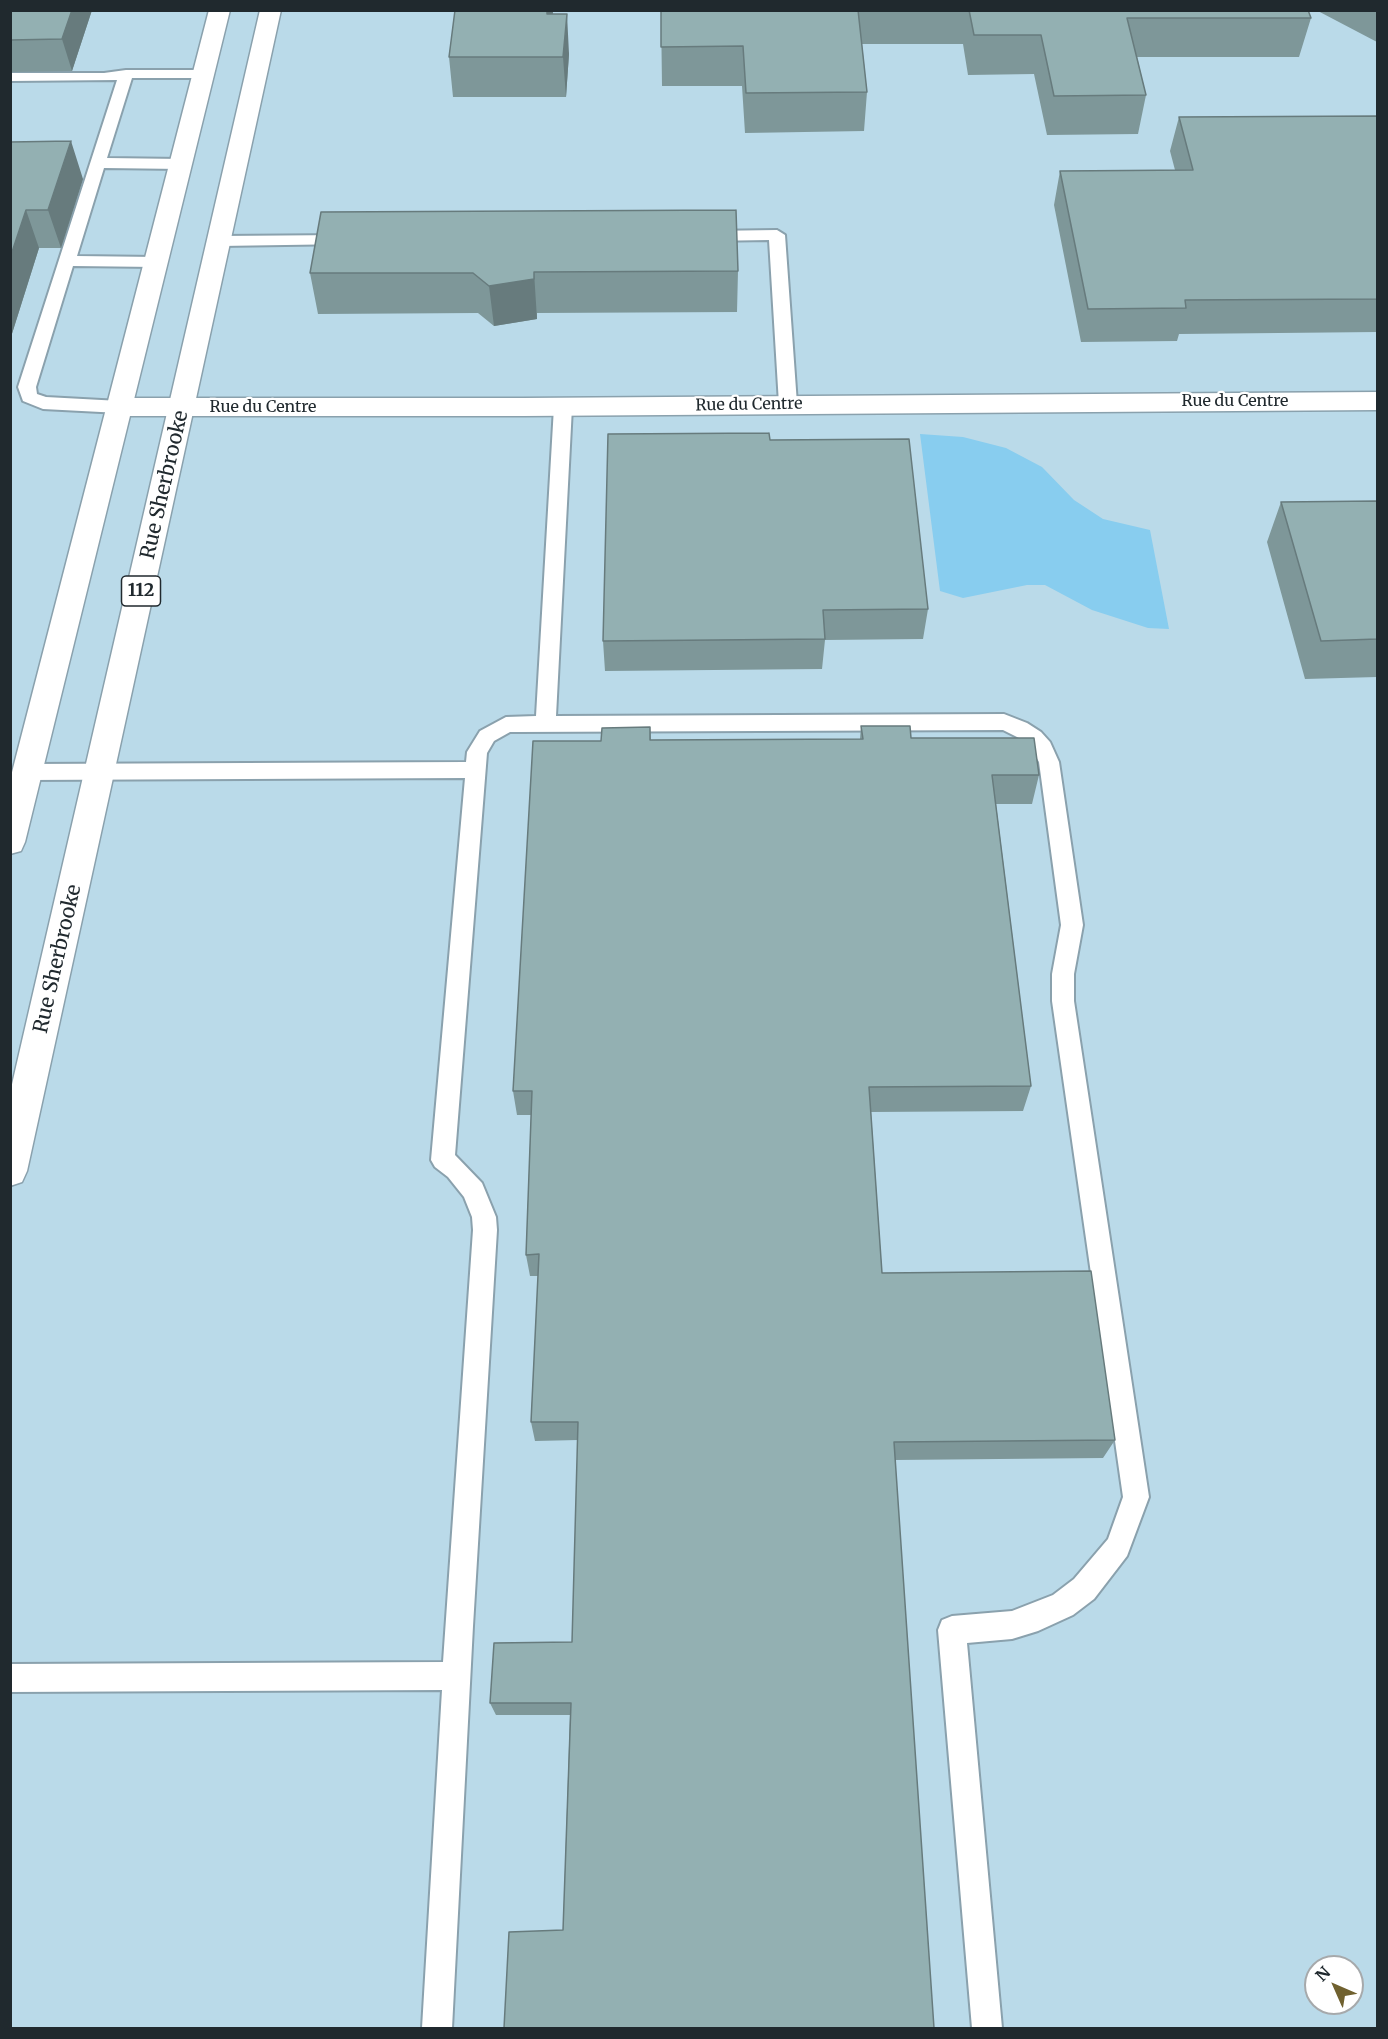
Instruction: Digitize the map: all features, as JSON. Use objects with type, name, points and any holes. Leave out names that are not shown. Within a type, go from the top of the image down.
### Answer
[{"type":"main road","points":[[10,842],[220,10]]},
{"type":"main road","name":"Rue Sherbrooke","points":[[10,1171],[271,10]]},
{"type":"main road","name":"Rue du Centre","points":[[120,407],[563,407],[1377,401]]},
{"type":"lane","points":[[120,407],[43,403],[29,397],[19,383],[67,261],[126,74]]},
{"type":"lane","points":[[10,77],[204,74]]},
{"type":"lane","points":[[98,163],[181,164]]},
{"type":"lane","points":[[694,236],[777,235],[788,404]]},
{"type":"lane","points":[[220,241],[360,239]]},
{"type":"lane","points":[[67,261],[156,262]]},
{"type":"lane","points":[[546,723],[563,407]]},
{"type":"lane","points":[[437,2028],[456,1676],[485,1230],[484,1216],[474,1191],[456,1170],[443,1160],[477,752],[487,736],[506,726],[546,723],[987,721],[1004,722],[1034,737],[1043,748],[1049,762],[1072,926],[1063,968],[1063,1001],[1136,1497],[1118,1547],[1090,1582],[1063,1605],[1038,1617],[1012,1625],[952,1630],[987,2028]]},
{"type":"lane","points":[[28,772],[475,770]]},
{"type":"lane","points":[[10,1678],[456,1676]]},
{"type":"shaded area","points":[[11,11],[1377,11],[1377,2028],[11,2028]]},
{"type":"shaded area","points":[[920,434],[963,437],[1006,448],[1042,467],[1074,500],[1103,519],[1150,530],[1169,629],[1148,628],[1092,610],[1045,585],[1027,585],[963,598],[940,591]]},
{"type":"building","points":[[10,10],[72,10],[62,39],[10,40]]},
{"type":"building","points":[[455,10],[547,10],[547,14],[567,14],[563,57],[449,57]]},
{"type":"building","points":[[661,10],[858,10],[867,92],[746,93],[743,46],[661,47]]},
{"type":"building","points":[[969,10],[1308,10],[1311,18],[1127,18],[1146,95],[1054,96],[1041,35],[974,35]]},
{"type":"building","points":[[1377,116],[1377,299],[1185,300],[1186,308],[1088,309],[1060,171],[1193,170],[1179,117]]},
{"type":"building","points":[[71,141],[48,210],[26,210],[10,258],[10,142]]},
{"type":"building","points":[[736,210],[738,271],[534,272],[534,279],[489,286],[473,273],[310,273],[321,212]]},
{"type":"building","points":[[769,433],[770,440],[909,439],[928,609],[823,610],[825,639],[603,641],[608,434]]},
{"type":"building","points":[[1377,501],[1377,639],[1321,641],[1281,502]]},
{"type":"building","points":[[861,726],[910,726],[911,738],[1034,738],[1039,775],[992,775],[1031,1086],[869,1087],[882,1273],[1091,1271],[1115,1440],[894,1442],[934,2028],[504,2028],[509,1932],[563,1930],[571,1703],[490,1703],[494,1643],[572,1642],[578,1422],[531,1422],[539,1254],[526,1255],[532,1091],[513,1091],[533,741],[601,741],[602,728],[650,727],[650,740],[863,739]]}]
